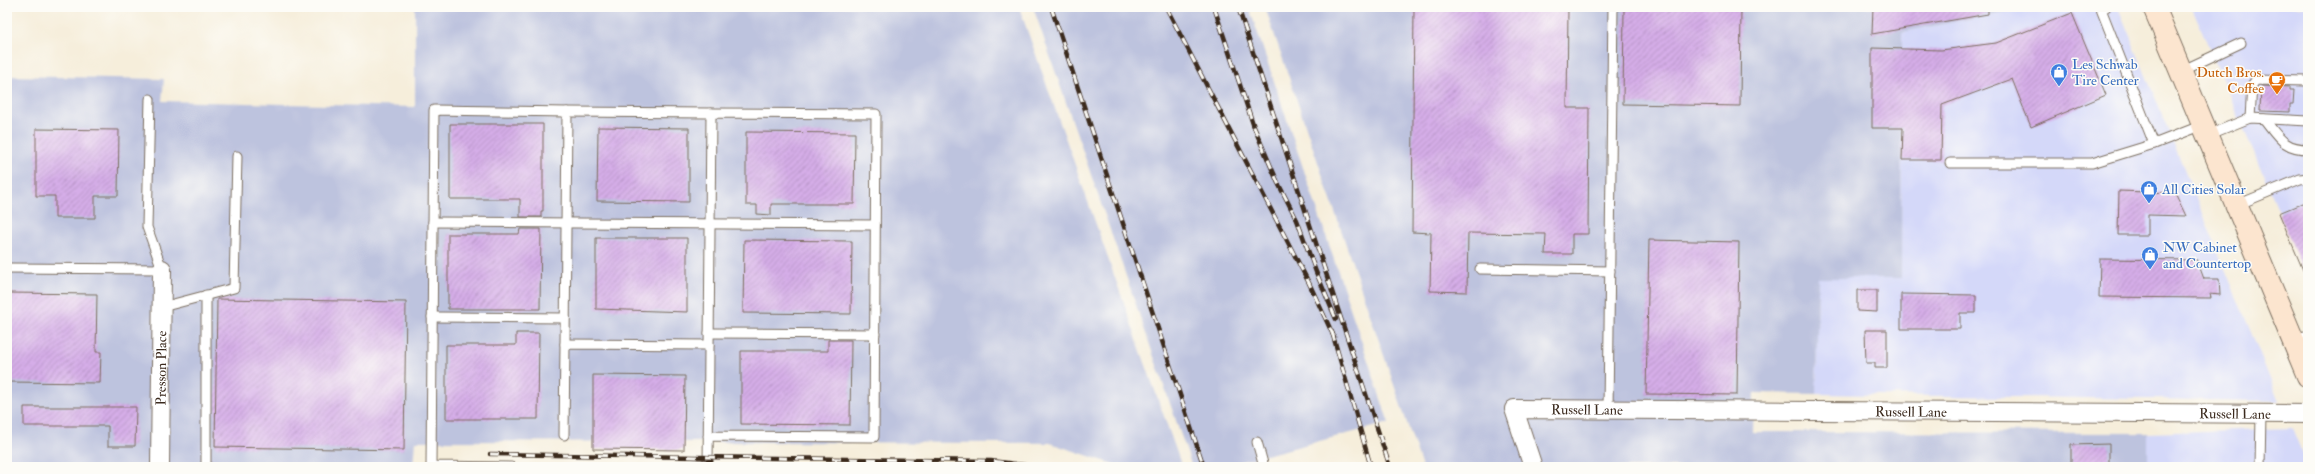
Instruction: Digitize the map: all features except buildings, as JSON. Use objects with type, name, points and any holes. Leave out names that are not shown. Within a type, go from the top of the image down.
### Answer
[{"type":"main road","points":[[2154,7],[2237,205],[2301,338],[2308,376]]},
{"type":"street","name":"Presson Place","points":[[160,467],[162,269]]},
{"type":"street","name":"Russell Lane","points":[[1533,467],[1514,409],[2308,414]]},
{"type":"lane","points":[[1608,410],[1613,7]]},
{"type":"lane","points":[[2106,7],[2101,9],[2154,144]]},
{"type":"lane","points":[[2181,71],[2241,43]]},
{"type":"lane","points":[[2250,118],[2252,85],[2256,80],[2303,81],[2308,86]]},
{"type":"lane","points":[[7,268],[162,269],[147,227],[150,99]]},
{"type":"lane","points":[[511,467],[431,466],[434,110],[876,114],[874,438],[708,436]]},
{"type":"lane","points":[[564,434],[567,112]]},
{"type":"lane","points":[[708,467],[711,113]]},
{"type":"lane","points":[[1950,163],[2092,163],[2154,144],[2250,118],[2308,121]]},
{"type":"lane","points":[[2264,119],[2284,144],[2295,149],[2308,149]]},
{"type":"lane","points":[[162,307],[234,288],[237,156]]},
{"type":"lane","points":[[2237,205],[2300,179],[2308,178]]},
{"type":"lane","points":[[433,222],[875,225]]},
{"type":"lane","points":[[1480,269],[1610,271]]},
{"type":"lane","points":[[206,295],[206,467]]},
{"type":"lane","points":[[432,317],[565,318]]},
{"type":"lane","points":[[709,333],[874,334]]},
{"type":"lane","points":[[565,344],[709,345]]},
{"type":"lane","points":[[2260,467],[2261,414]]},
{"type":"lane","points":[[1257,442],[1264,467]]},
{"type":"shaded area","points":[[415,7],[1019,7],[1182,467],[1122,467],[1050,443],[415,441],[413,467],[7,467],[7,76],[164,79],[162,101],[415,107]]},
{"type":"shaded area","points":[[1033,7],[1249,7],[1389,423],[1220,467],[1192,467]]},
{"type":"shaded area","points":[[1265,7],[2029,7],[1902,32],[1901,278],[1818,278],[1816,394],[1754,393],[1753,432],[2148,433],[2148,467],[1422,467]]},
{"type":"shaded area","points":[[2029,7],[2118,7],[2279,401],[1816,394],[1818,278],[1901,277],[1902,32]]},
{"type":"shaded area","points":[[2192,7],[2308,7],[2308,279],[2221,76]]},
{"type":"shaded area","points":[[2292,428],[2308,467],[2148,467],[2148,433]]},
{"type":"railway","points":[[1051,7],[1204,467]]},
{"type":"railway","points":[[1166,7],[1309,283],[1334,337]]},
{"type":"railway","points":[[1214,7],[1254,127],[1278,183],[1297,220],[1316,272],[1336,319]]},
{"type":"railway","points":[[1238,7],[1390,467]]},
{"type":"railway","points":[[1332,332],[1371,467]]},
{"type":"railway","points":[[490,454],[991,461],[1041,467]]},
{"type":"railway","points":[[661,467],[711,461]]},
{"type":"railway","points":[[876,467],[904,464]]},
{"type":"place","name":"Les Schwab Tire Center","points":[[2059,87]]},
{"type":"place","name":"Dutch Bros. Coffee","points":[[2277,95]]},
{"type":"place","name":"All Cities Solar","points":[[2149,204]]},
{"type":"place","name":"NW Cabinet and Countertop","points":[[2150,270]]}]
